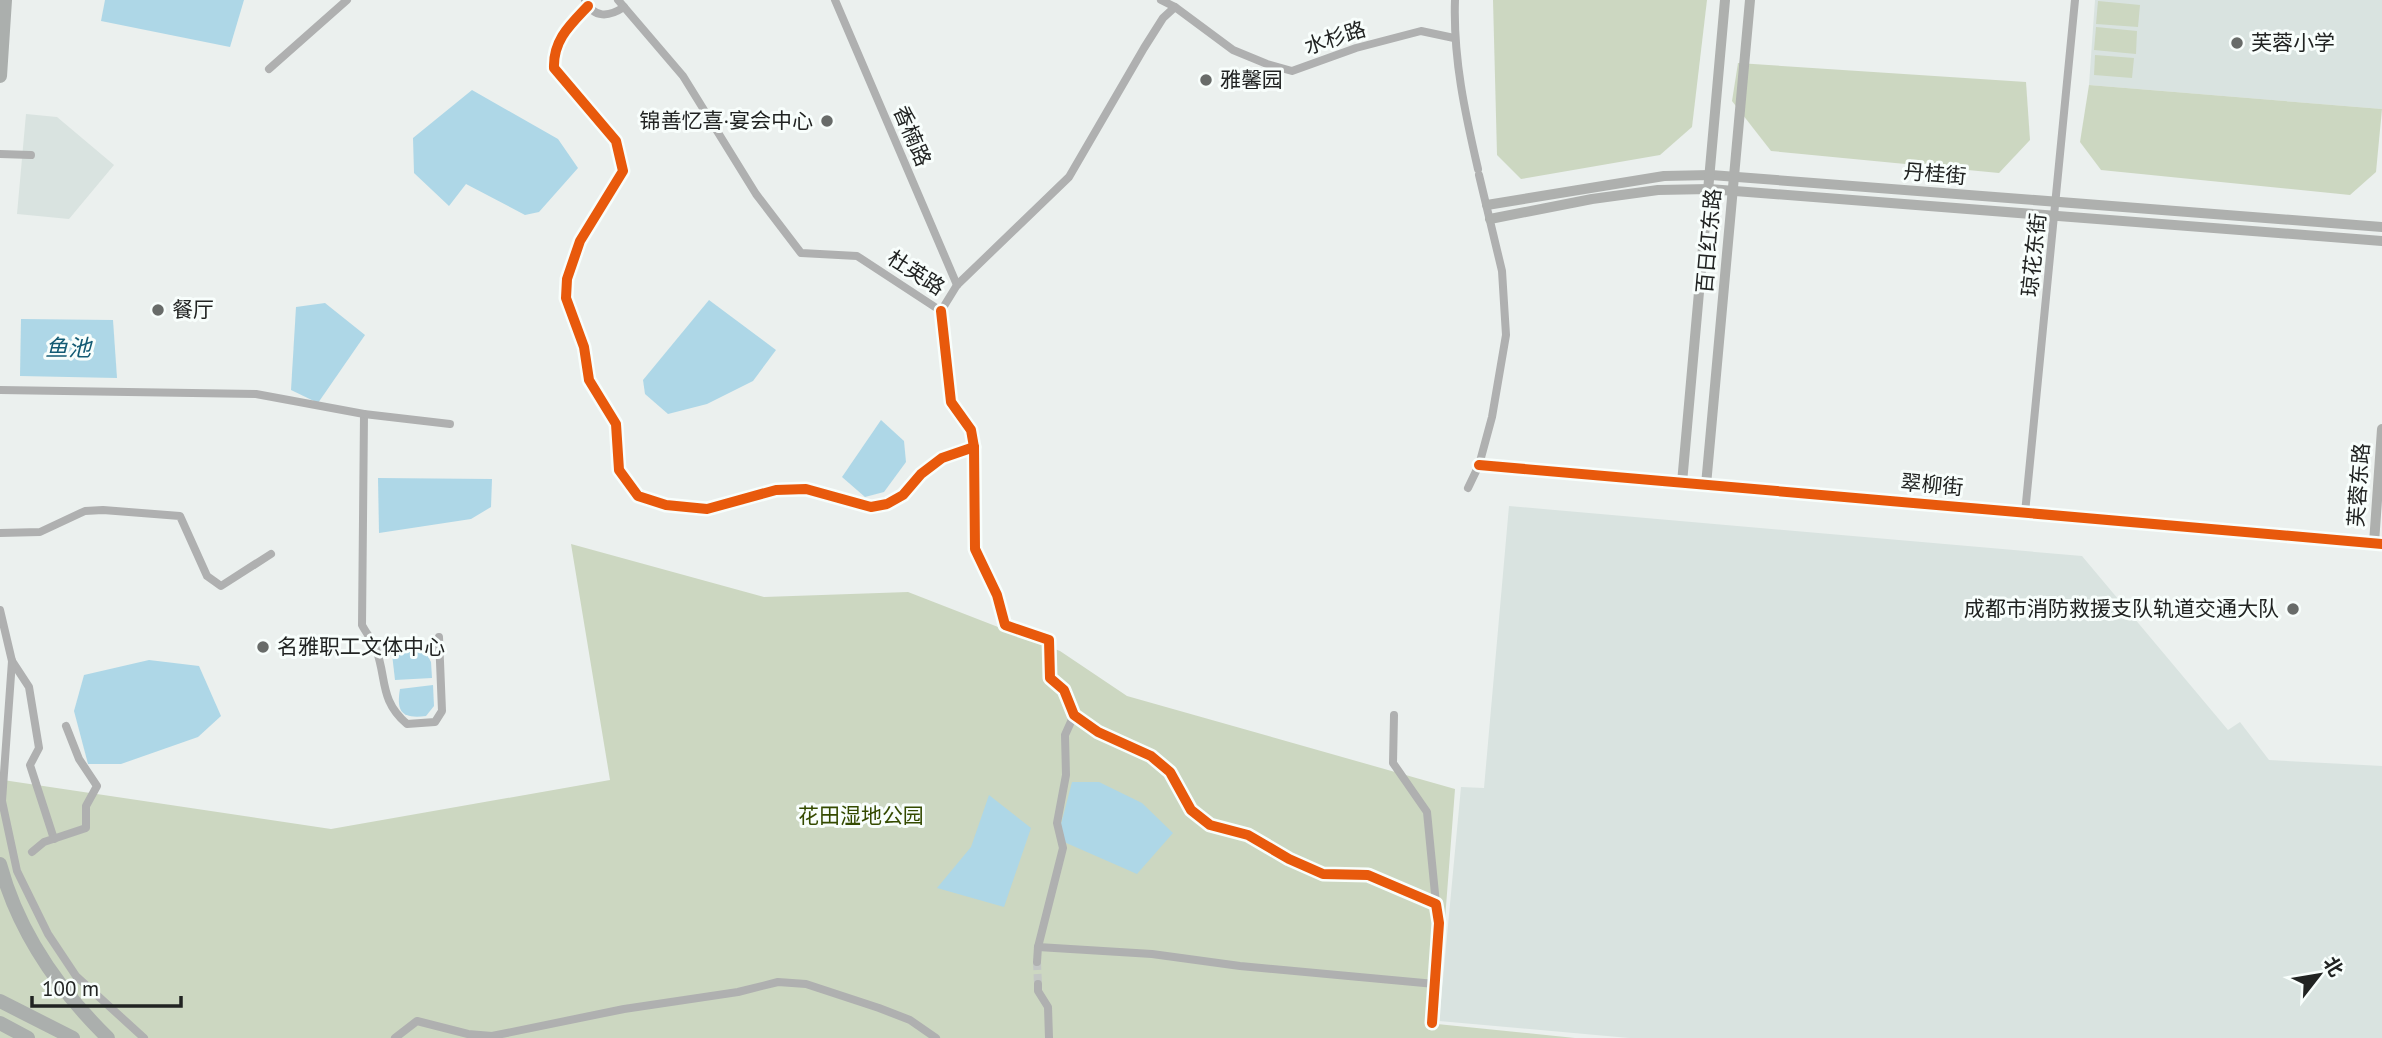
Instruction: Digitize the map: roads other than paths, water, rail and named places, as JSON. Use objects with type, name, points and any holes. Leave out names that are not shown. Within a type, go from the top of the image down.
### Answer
[{"type":"highway","points":[[0,76],[5,0]]},
{"type":"highway","points":[[0,864],[15,910],[53,977],[108,1038]]},
{"type":"highway","points":[[0,1001],[73,1038]]},
{"type":"highway","points":[[0,1023],[29,1038]]},
{"type":"street","points":[[269,69],[346,0]]},
{"type":"street","name":"香楠路","points":[[835,0],[957,285]]},
{"type":"street","name":"水杉路","points":[[1161,0],[1175,7],[1233,50],[1292,71],[1356,48],[1421,31],[1454,38]]},
{"type":"street","points":[[1455,0],[1454,38],[1470,135],[1502,271],[1506,335],[1492,417],[1479,465],[1468,488]]},
{"type":"street","name":"百日红东路","points":[[1682,483],[1725,0]]},
{"type":"street","name":"百日红东路","points":[[1706,485],[1750,0]]},
{"type":"street","name":"琼花东街","points":[[2025,513],[2074,0]]},
{"type":"street","points":[[621,3],[612,15],[603,15],[587,3],[563,32],[554,53],[554,68],[616,141],[623,171],[580,241],[567,278],[566,298],[584,347],[589,380],[616,424],[619,470],[638,496],[666,505],[707,509],[776,490],[806,489],[871,507],[887,504],[903,495],[921,474],[942,458],[974,447]]},
{"type":"street","name":"杜英路","points":[[621,3],[683,76],[756,194],[801,253],[857,256],[941,311],[957,285],[1069,177],[1144,48],[1163,18],[1175,7]]},
{"type":"street","points":[[0,154],[31,155]]},
{"type":"street","name":"丹桂街","points":[[1487,205],[1664,176],[1711,175],[2382,227]]},
{"type":"street","name":"丹桂街","points":[[1490,219],[1592,199],[1658,190],[1709,189],[2382,241]]},
{"type":"street","points":[[941,311],[951,402],[971,430],[974,447],[975,549],[997,595],[1005,625],[1049,640],[1050,678],[1065,690],[1074,715],[1098,732],[1151,756],[1170,772],[1191,810],[1210,825],[1248,835],[1289,859],[1324,874],[1368,875],[1436,904]]},
{"type":"street","points":[[0,390],[256,394],[364,414],[450,424]]},
{"type":"street","points":[[364,414],[362,625],[376,648],[383,685],[395,714],[407,724],[435,722],[442,710],[439,637]]},
{"type":"street","name":"芙蓉东路","points":[[2378,544],[2382,429]]},
{"type":"street","name":"翠柳街","points":[[1479,465],[2378,544]]},
{"type":"street","points":[[0,533],[40,532],[85,511],[180,516],[207,576],[220,586],[271,555]]},
{"type":"street","points":[[0,610],[12,661],[2,801],[16,871],[47,934],[76,976],[144,1038]]},
{"type":"street","points":[[12,661],[29,687],[39,748],[30,765],[54,839]]},
{"type":"street","points":[[1037,962],[1038,947],[1063,848],[1057,823],[1066,775],[1065,735],[1074,715]]},
{"type":"street","points":[[1394,715],[1393,763],[1427,812],[1439,923],[1433,1001]]},
{"type":"street","points":[[32,852],[44,842],[86,828],[86,806],[97,786],[79,759],[66,726]]},
{"type":"street","points":[[1038,947],[1152,954],[1240,966],[1435,984]]},
{"type":"street","points":[[395,1038],[416,1021],[468,1034],[492,1036],[624,1009],[738,992],[778,982],[806,984],[879,1008],[910,1020],[936,1038]]},
{"type":"street","points":[[1038,984],[1038,991],[1048,1007],[1049,1038]]},
{"type":"water","points":[[105,0],[244,0],[230,47],[101,21]]},
{"type":"water","points":[[472,90],[558,139],[578,168],[539,212],[525,215],[466,184],[449,206],[414,173],[413,138]]},
{"type":"water","points":[[709,300],[776,350],[753,381],[707,404],[668,414],[645,394],[643,380]]},
{"type":"water","points":[[325,303],[365,335],[318,403],[291,390],[296,307]]},
{"type":"water","name":"鱼池","points":[[21,319],[113,320],[117,378],[20,376]]},
{"type":"water","points":[[881,420],[904,441],[906,462],[884,492],[865,497],[842,477]]},
{"type":"water","points":[[378,478],[492,479],[491,507],[471,519],[379,533]]},
{"type":"water","points":[[410,648],[425,651],[431,662],[432,678],[395,680],[392,654]]},
{"type":"water","points":[[149,660],[199,666],[221,716],[198,737],[121,764],[88,764],[74,711],[84,675]]},
{"type":"water","points":[[433,685],[434,706],[426,716],[411,716],[403,712],[399,703],[400,689]]},
{"type":"water","points":[[1072,782],[1099,782],[1142,803],[1173,833],[1137,874],[1064,842],[1061,824]]},
{"type":"water","points":[[989,795],[1031,828],[1004,907],[937,888],[971,847]]},
{"type":"tunnel","points":[[1037,962],[1038,984]]},
{"type":"tunnel","points":[[1432,1023],[1434,1001]]},
{"type":"place","name":"芙蓉小学","points":[[2237,43]]},
{"type":"place","name":"雅馨园","points":[[1206,80]]},
{"type":"place","name":"锦善忆喜·宴会中心","points":[[827,121]]},
{"type":"place","name":"餐厅","points":[[158,310]]},
{"type":"place","name":"成都市消防救援支队轨道交通大队","points":[[2293,609]]},
{"type":"place","name":"名雅职工文体中心","points":[[263,647]]},
{"type":"park label","name":"花田湿地公园","points":[[861,816]]}]
